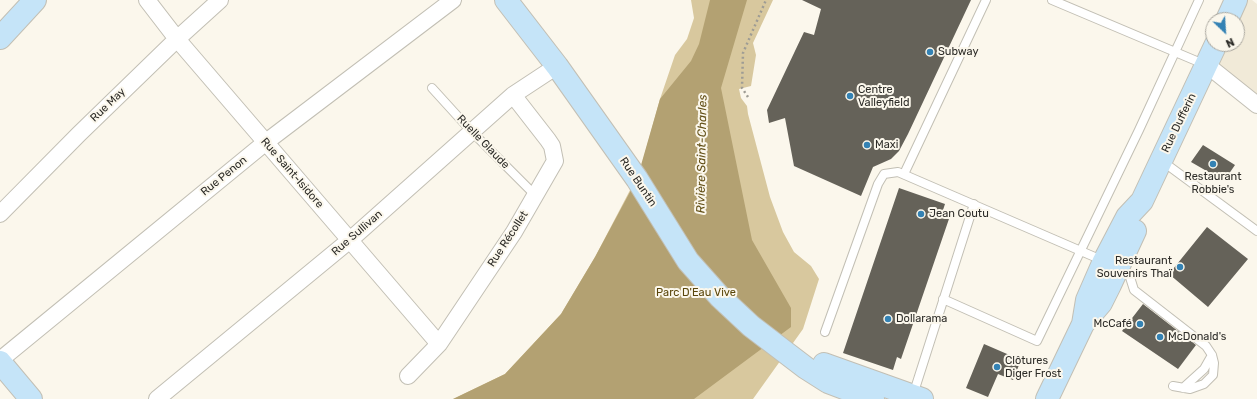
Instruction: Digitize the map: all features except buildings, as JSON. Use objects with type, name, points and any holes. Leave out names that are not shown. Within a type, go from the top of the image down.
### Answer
[{"type":"street","points":[[3,29],[35,0]]},
{"type":"street","name":"Rue Saint-Isidore","points":[[147,0],[177,38],[439,344]]},
{"type":"street","name":"Rue May","points":[[0,214],[177,38],[220,0]]},
{"type":"street","name":"Rue Penon","points":[[0,361],[266,142],[453,0]]},
{"type":"street","name":"Rue Buntin","points":[[506,0],[557,66],[637,179],[688,261],[720,297],[751,326],[806,368],[828,382],[873,399]]},
{"type":"street","points":[[1231,12],[1236,0]]},
{"type":"street","name":"Rue Dufferin","points":[[1047,399],[1083,324],[1087,300],[1117,268],[1127,217],[1142,201],[1213,52]]},
{"type":"street","points":[[1207,65],[1257,105]]},
{"type":"street","name":"Rue Sullivan","points":[[157,399],[350,240],[513,95],[557,66]]},
{"type":"street","name":"Rue Récollet","points":[[408,376],[439,344],[514,232],[553,167],[555,161],[554,154],[548,140],[513,95]]},
{"type":"street","name":"Rue Buntin","points":[[779,347],[918,397]]},
{"type":"street","points":[[0,361],[31,399]]},
{"type":"lane","points":[[904,174],[986,0]]},
{"type":"lane","points":[[1052,0],[1207,65]]},
{"type":"lane","points":[[943,299],[1037,341],[1176,52],[1199,0]]},
{"type":"lane","name":"Ruelle Glaude","points":[[432,88],[472,132],[536,196]]},
{"type":"lane","points":[[1161,160],[1257,231]]},
{"type":"lane","points":[[825,332],[878,184],[884,174],[898,172],[974,204],[1117,268],[1134,290],[1206,346],[1212,355],[1214,363],[1212,375],[1204,384],[1190,389],[1173,386]]},
{"type":"lane","points":[[918,397],[943,299],[974,204]]},
{"type":"path","points":[[748,97],[742,88],[743,53],[766,0]]},
{"type":"shaded area","points":[[1236,0],[1252,0],[1257,4],[1257,105],[1207,65],[1213,52],[1245,52],[1245,12],[1236,12]]},
{"type":"green space","name":"Parc D'Eau Vive","points":[[691,0],[773,0],[753,43],[756,55],[751,86],[739,89],[741,98],[747,106],[770,197],[783,232],[794,252],[811,266],[819,279],[803,329],[753,399],[453,399],[505,374],[561,314],[595,257],[640,171],[660,99],[675,55],[687,39],[694,18]]},
{"type":"water","name":"Parc D'Eau Vive","points":[[710,0],[747,0],[721,88],[752,240],[791,308],[791,327],[694,399],[453,399],[505,374],[561,314],[595,257],[637,179],[660,99],[691,61],[699,44]]},
{"type":"place","name":"Subway","points":[[930,52]]},
{"type":"place","name":"Centre Valleyfield","points":[[850,96]]},
{"type":"place","name":"Maxi","points":[[867,145]]},
{"type":"place","name":"Restaurant Robbie's","points":[[1213,164]]},
{"type":"place","name":"Jean Coutu","points":[[921,214]]},
{"type":"place","name":"Restaurant Souvenirs Thaï","points":[[1180,267]]},
{"type":"place","name":"Dollarama","points":[[888,319]]},
{"type":"place","name":"McCafé","points":[[1140,324]]},
{"type":"place","name":"McDonald's","points":[[1160,337]]},
{"type":"place","name":"Clôtures Diger Frost","points":[[997,367]]},
{"type":"water label","name":"Rivière Saint-Charles","points":[[702,154]]}]
